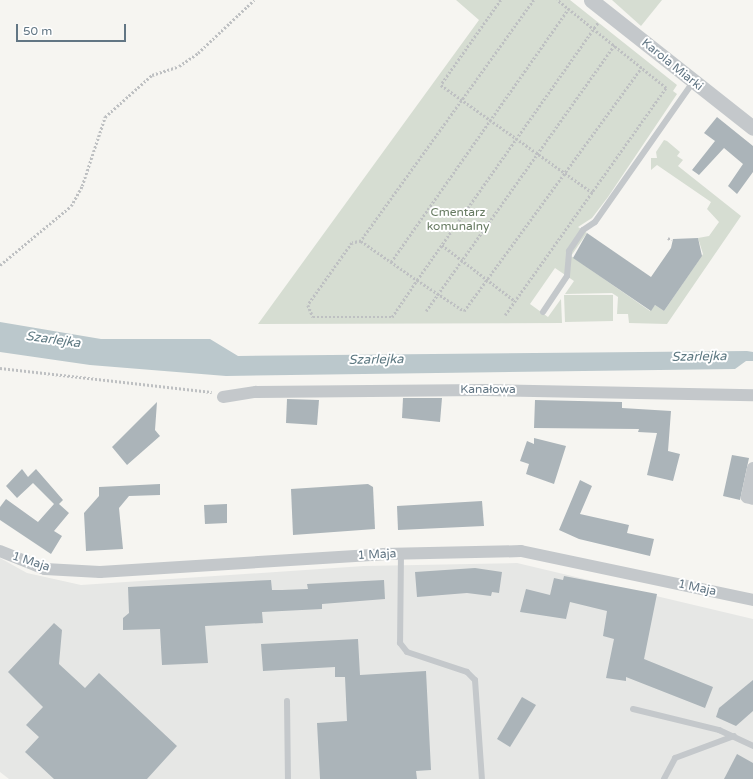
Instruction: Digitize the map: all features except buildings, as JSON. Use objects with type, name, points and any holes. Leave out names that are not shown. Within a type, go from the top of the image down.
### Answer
[{"type":"street","name":"Karola Miarki","points":[[591,0],[753,128]]},
{"type":"street","name":"Kanałowa","points":[[223,397],[256,392],[484,390],[753,394]]},
{"type":"street","points":[[753,468],[747,497],[753,499]]},
{"type":"street","name":"1 Maja","points":[[0,551],[45,569],[100,572],[401,553],[521,550],[753,600]]},
{"type":"lane","points":[[543,312],[568,276],[570,250],[583,230],[595,222],[693,82]]},
{"type":"lane","points":[[401,553],[400,643],[407,652],[467,672],[475,680],[482,779]]},
{"type":"lane","points":[[287,701],[288,779]]},
{"type":"lane","points":[[633,709],[734,736],[753,746]]},
{"type":"lane","points":[[664,779],[675,758],[734,736]]},
{"type":"path","points":[[0,265],[71,206],[82,186],[105,117],[152,75],[179,66],[198,53],[254,0]]},
{"type":"path","points":[[501,0],[441,85],[516,140],[593,193]]},
{"type":"path","points":[[534,0],[361,241],[352,243],[308,305],[313,317],[392,317],[598,22]]},
{"type":"path","points":[[505,315],[593,193],[666,88],[557,0]]},
{"type":"path","points":[[391,262],[568,9]]},
{"type":"path","points":[[426,310],[614,45]]},
{"type":"path","points":[[361,241],[438,295],[464,311],[489,279],[641,68]]},
{"type":"path","points":[[668,238],[672,240]]},
{"type":"path","points":[[442,245],[489,279],[515,301]]},
{"type":"path","points":[[0,368],[208,391],[223,397]]},
{"type":"shaded area","points":[[0,558],[27,573],[81,585],[364,566],[517,563],[753,619],[753,779],[9,779],[0,772]]},
{"type":"green space","name":"Cmentarz komunalny","points":[[456,0],[570,0],[677,85],[673,91],[677,94],[608,197],[592,218],[578,227],[587,233],[571,256],[650,311],[655,305],[664,311],[703,254],[698,238],[709,236],[719,222],[707,209],[711,202],[657,165],[651,170],[651,158],[657,158],[656,152],[664,140],[667,141],[680,152],[677,156],[683,160],[678,166],[741,216],[667,324],[629,323],[628,314],[617,314],[618,297],[612,293],[565,294],[574,281],[555,268],[530,304],[548,317],[561,299],[562,323],[258,324],[479,20]]},
{"type":"green space","points":[[612,0],[662,0],[641,26]]},
{"type":"green space","points":[[564,295],[613,295],[613,321],[565,322]]},
{"type":"water","name":"Szarlejka","points":[[0,322],[101,339],[210,339],[238,356],[747,351],[753,352],[753,361],[746,361],[735,369],[226,376],[90,365],[0,352]]}]
